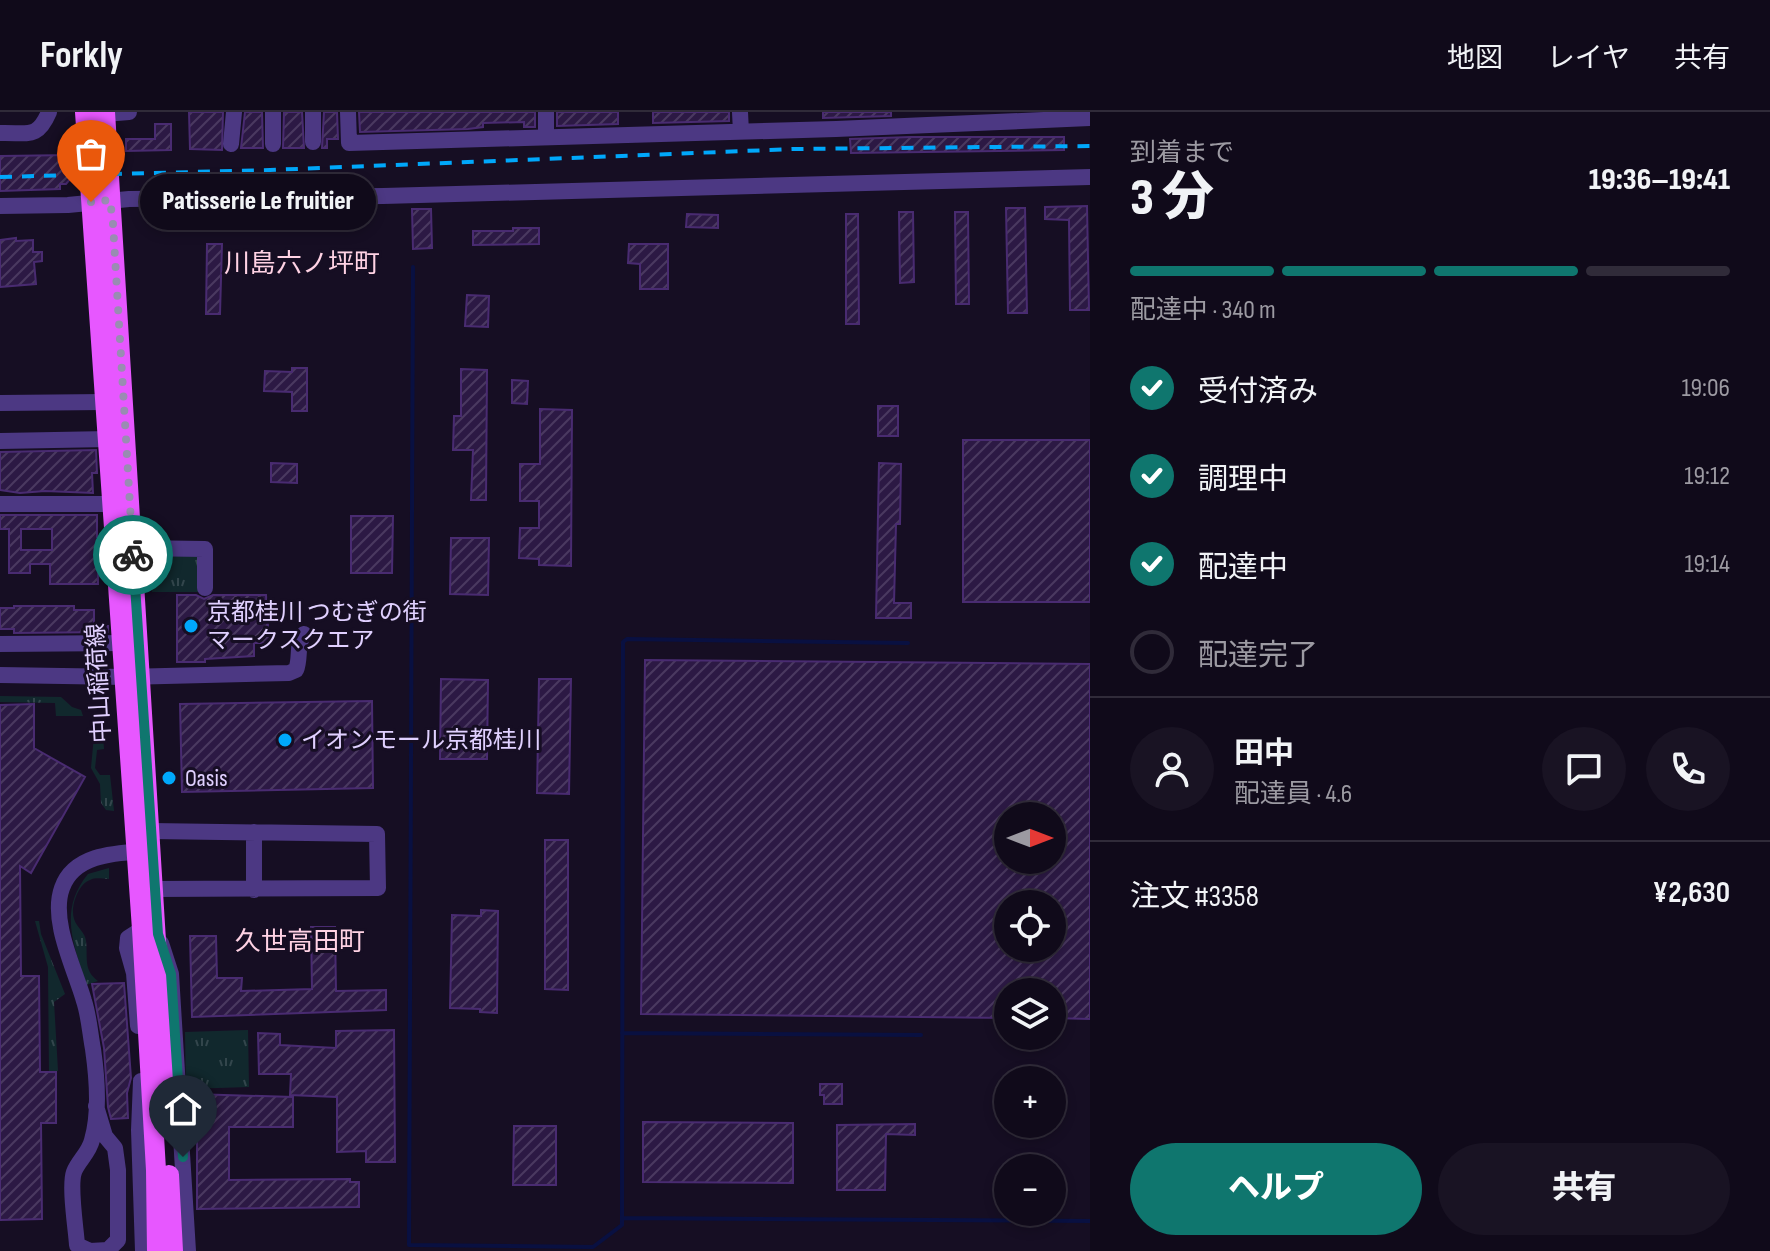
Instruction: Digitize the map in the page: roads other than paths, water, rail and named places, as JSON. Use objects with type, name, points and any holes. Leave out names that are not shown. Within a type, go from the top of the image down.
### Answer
[{"type":"main road","name":"中山稲荷線","points":[[98,113],[105,402],[124,643],[132,676]]},
{"type":"main road","name":"中山稲荷線","points":[[100,201],[132,548],[132,676],[150,931],[157,1251]]},
{"type":"main road","name":"中山稲荷線","points":[[146,844],[154,889],[150,931],[173,1251]]},
{"type":"street","points":[[98,113],[129,112]]},
{"type":"street","points":[[231,144],[234,112]]},
{"type":"street","points":[[273,112],[273,144]]},
{"type":"street","points":[[313,112],[313,142]]},
{"type":"street","points":[[348,112],[349,143],[741,132],[906,119],[1090,118]]},
{"type":"street","points":[[546,112],[546,137]]},
{"type":"street","points":[[740,112],[741,132]]},
{"type":"street","points":[[0,133],[37,132],[43,127],[47,113]]},
{"type":"street","points":[[0,206],[1090,177]]},
{"type":"street","points":[[0,403],[105,402]]},
{"type":"street","points":[[0,441],[109,439]]},
{"type":"street","points":[[0,504],[113,504]]},
{"type":"street","points":[[132,548],[205,549],[205,588]]},
{"type":"street","points":[[0,675],[289,673],[296,670],[299,663],[300,640],[304,634]]},
{"type":"street","points":[[0,644],[124,643]]},
{"type":"street","points":[[254,832],[254,890]]},
{"type":"street","points":[[96,1106],[105,1136],[115,1148],[118,1240],[108,1250],[90,1251],[75,1248],[74,1172],[92,1140],[96,1106],[94,1057],[88,1016],[65,944],[59,901],[68,876],[96,857],[146,844],[254,832],[377,834],[378,888],[154,889]]},
{"type":"street","points":[[143,1251],[139,1130],[143,1097],[134,973],[127,944],[128,938],[150,931],[171,974],[188,1251]]},
{"type":"street","points":[[85,1157],[101,1155],[116,1161]]},
{"type":"waterway","points":[[413,267],[409,1245],[593,1247],[622,1225],[623,642],[627,639],[908,643]]},
{"type":"waterway","points":[[622,1033],[921,1035]]},
{"type":"waterway","points":[[622,1218],[1090,1221]]},
{"type":"railway","points":[[0,177],[270,170],[794,149],[1090,146]]},
{"type":"place","name":"Patisserie Le fruitier","points":[[91,202]]},
{"type":"place","name":"京都桂川 つむぎの街 マークスクエア","points":[[191,626]]},
{"type":"place","name":"イオンモール京都桂川","points":[[285,740]]},
{"type":"place","name":"Oasis","points":[[169,778]]},
{"type":"district","name":"川島六ノ坪町","points":[[302,264]]},
{"type":"district","name":"久世高田町","points":[[300,942]]}]
